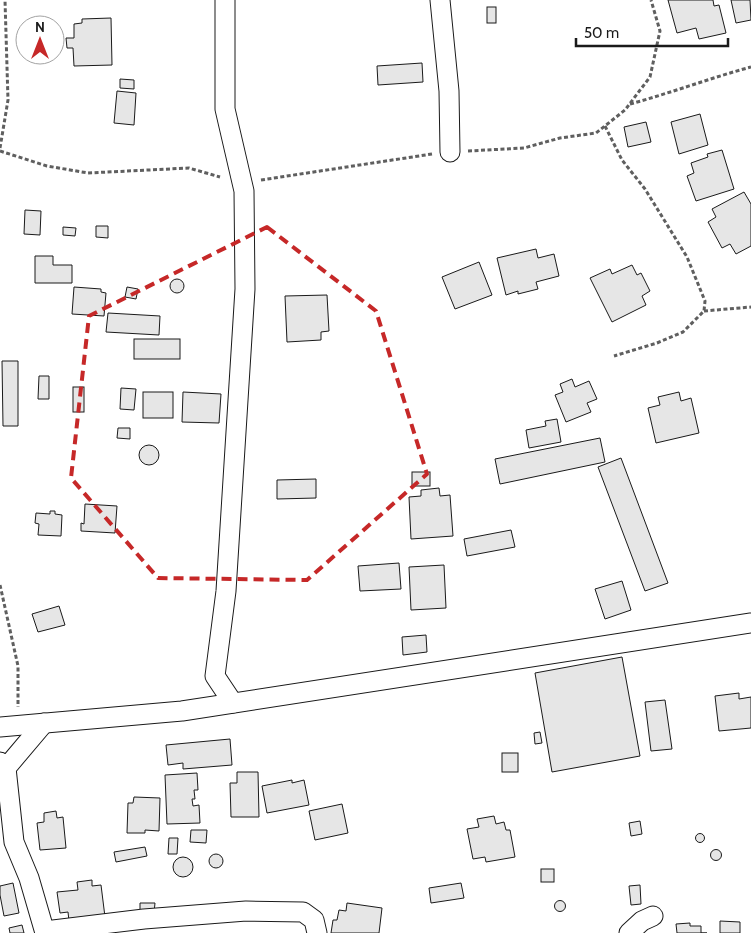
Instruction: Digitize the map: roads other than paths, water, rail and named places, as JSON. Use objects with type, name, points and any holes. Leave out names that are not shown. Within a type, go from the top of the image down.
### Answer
[{"type":"street","points":[[225,0],[225,109],[244,192],[245,290],[226,591],[215,676],[233,703]]},
{"type":"street","points":[[440,0],[449,91],[450,152]]},
{"type":"street","points":[[0,727],[182,711],[751,623]]},
{"type":"street","points":[[44,723],[3,765],[14,842],[29,878],[45,932],[144,919],[246,911],[303,912],[314,920],[318,933]]},
{"type":"street","points":[[629,933],[642,921],[653,916]]}]
